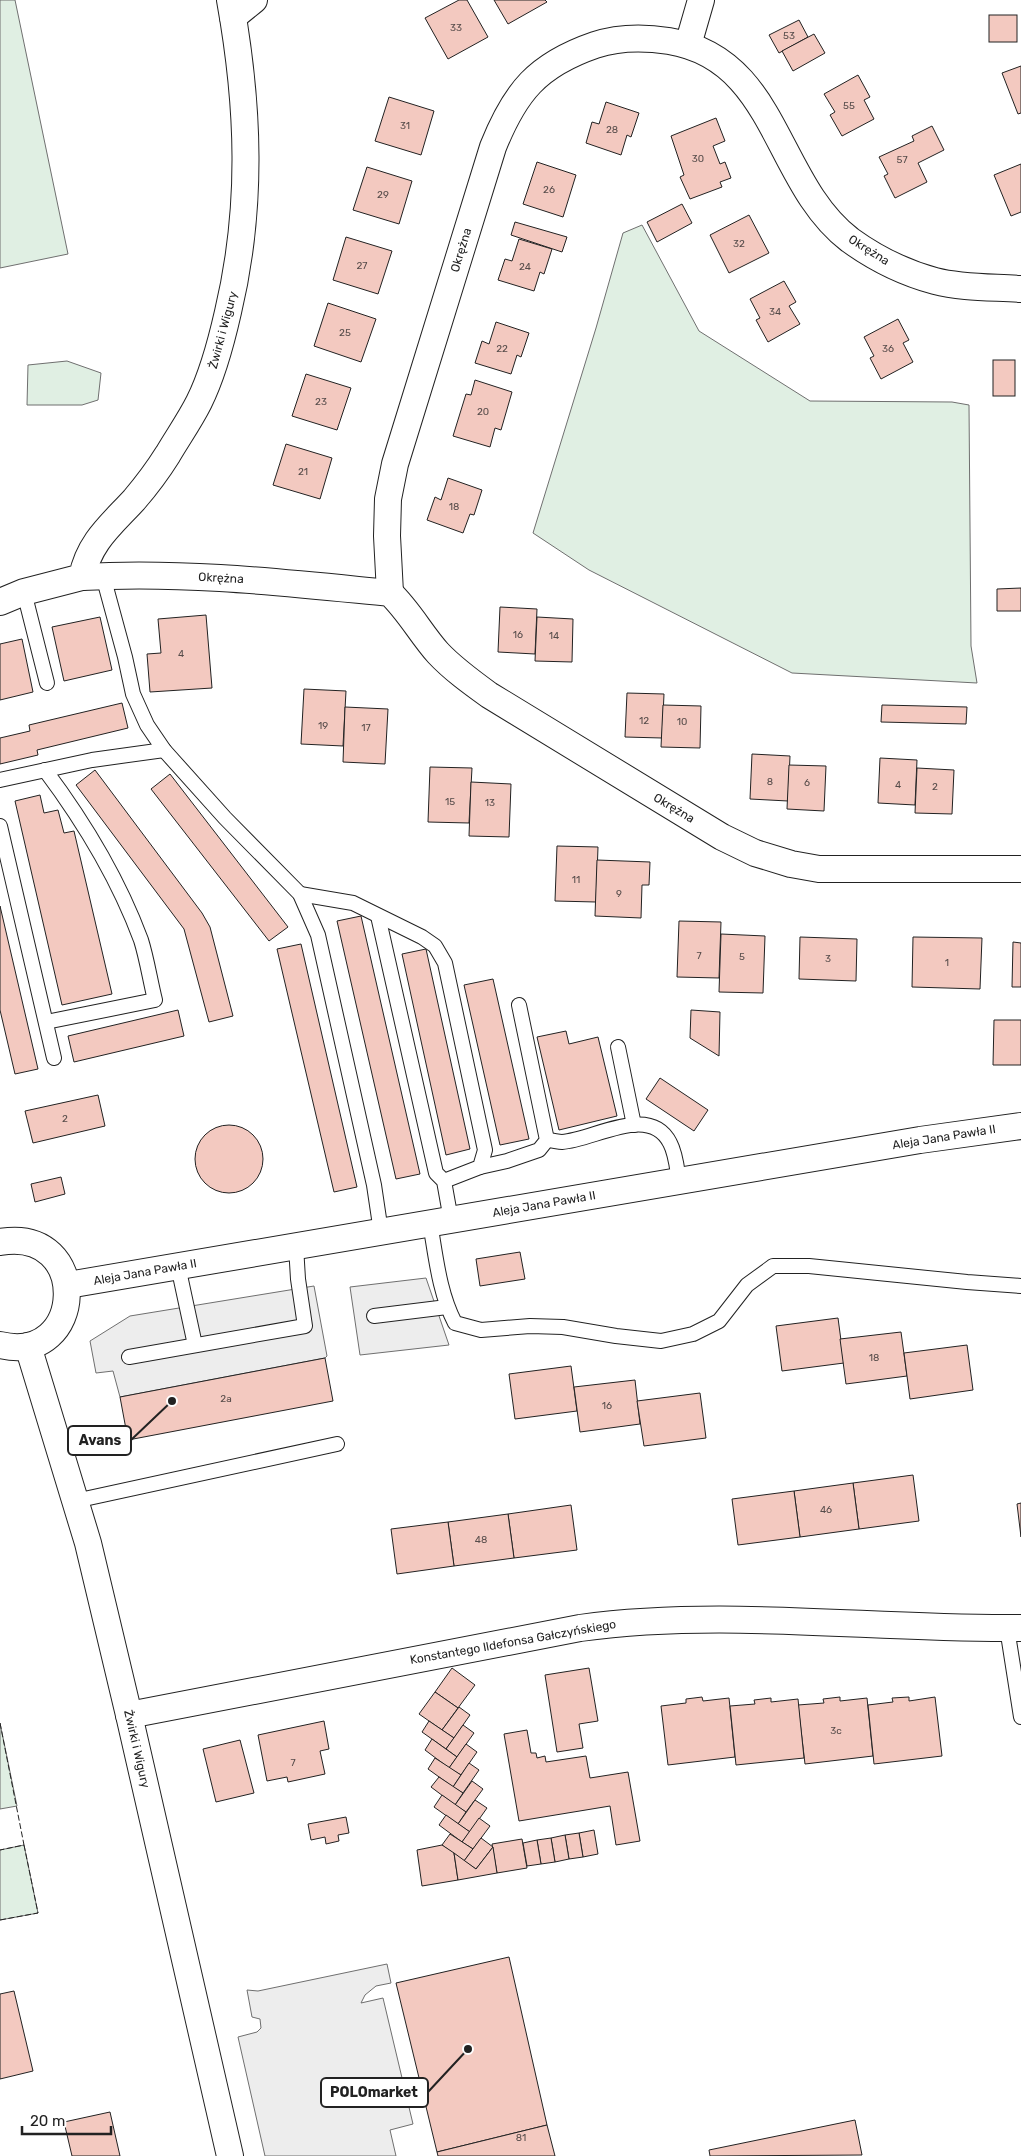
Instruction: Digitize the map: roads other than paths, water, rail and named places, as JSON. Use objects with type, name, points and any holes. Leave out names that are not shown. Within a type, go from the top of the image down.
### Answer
[{"type":"street","name":"Żwirki i Wigury","points":[[93,576],[85,560],[94,544],[135,498],[163,462],[199,403],[219,351],[235,282],[246,189],[245,109],[232,9],[254,0]]},
{"type":"street","points":[[688,45],[701,0]]},
{"type":"street","name":"Okrężna","points":[[390,593],[387,536],[388,499],[394,464],[493,147],[504,119],[516,98],[534,78],[552,64],[574,52],[611,40],[648,37],[688,45],[709,53],[728,65],[746,84],[761,106],[816,205],[849,239],[901,269],[935,281],[966,286],[1021,289]]},
{"type":"street","name":"Okrężna","points":[[93,576],[146,574],[226,578],[390,593],[405,608],[437,652],[460,674],[489,695],[679,812],[755,853],[791,864],[819,868],[1021,869]]},
{"type":"street","points":[[0,602],[24,592],[93,576]]},
{"type":"street","name":"Aleja Jana Pawła II","points":[[68,1285],[920,1140],[1021,1126]]},
{"type":"street","points":[[0,1241],[18,1240],[36,1245],[51,1254],[62,1268],[68,1285],[68,1298],[60,1323],[40,1341],[28,1346],[10,1347],[0,1345]]},
{"type":"street","name":"Żwirki i Wigury","points":[[28,1346],[75,1501],[129,1715],[230,2156]]},
{"type":"street","name":"Konstantego Ildefonsa Gałczyńskiego","points":[[129,1715],[580,1628],[618,1623],[650,1620],[746,1620],[957,1629],[1014,1628]]},
{"type":"lane","points":[[93,576],[121,641],[133,694],[147,725],[164,750],[225,818],[300,894],[318,935],[372,1175],[381,1232]]},
{"type":"lane","points":[[24,592],[46,683]]},
{"type":"lane","points":[[0,780],[92,760],[164,750]]},
{"type":"lane","points":[[45,770],[73,808],[116,880],[141,941],[155,1000],[46,1022]]},
{"type":"lane","points":[[0,826],[54,1058]]},
{"type":"lane","points":[[300,894],[353,902],[422,937],[435,946],[445,963],[485,1150],[480,1167]]},
{"type":"lane","points":[[378,916],[436,1172],[444,1181],[440,1222],[442,1291],[455,1323],[481,1330],[530,1326],[563,1327],[661,1341],[693,1334],[719,1321],[747,1285],[773,1266],[809,1266],[1021,1286]]},
{"type":"lane","points":[[444,1181],[480,1167],[507,1161],[540,1150],[547,1140],[519,1005]]},
{"type":"lane","points":[[618,1047],[634,1125]]},
{"type":"lane","points":[[547,1140],[562,1142],[584,1138],[622,1126],[645,1124],[659,1129],[670,1143],[679,1181]]},
{"type":"lane","points":[[129,1357],[305,1326],[298,1279],[296,1246]]},
{"type":"lane","points":[[178,1266],[195,1345]]},
{"type":"lane","points":[[374,1316],[447,1307]]},
{"type":"lane","points":[[75,1501],[337,1444]]},
{"type":"lane","points":[[1014,1628],[1021,1717]]},
{"type":"place","name":"Avans","points":[[172,1401]]},
{"type":"place","name":"POLOmarket","points":[[468,2049]]}]
